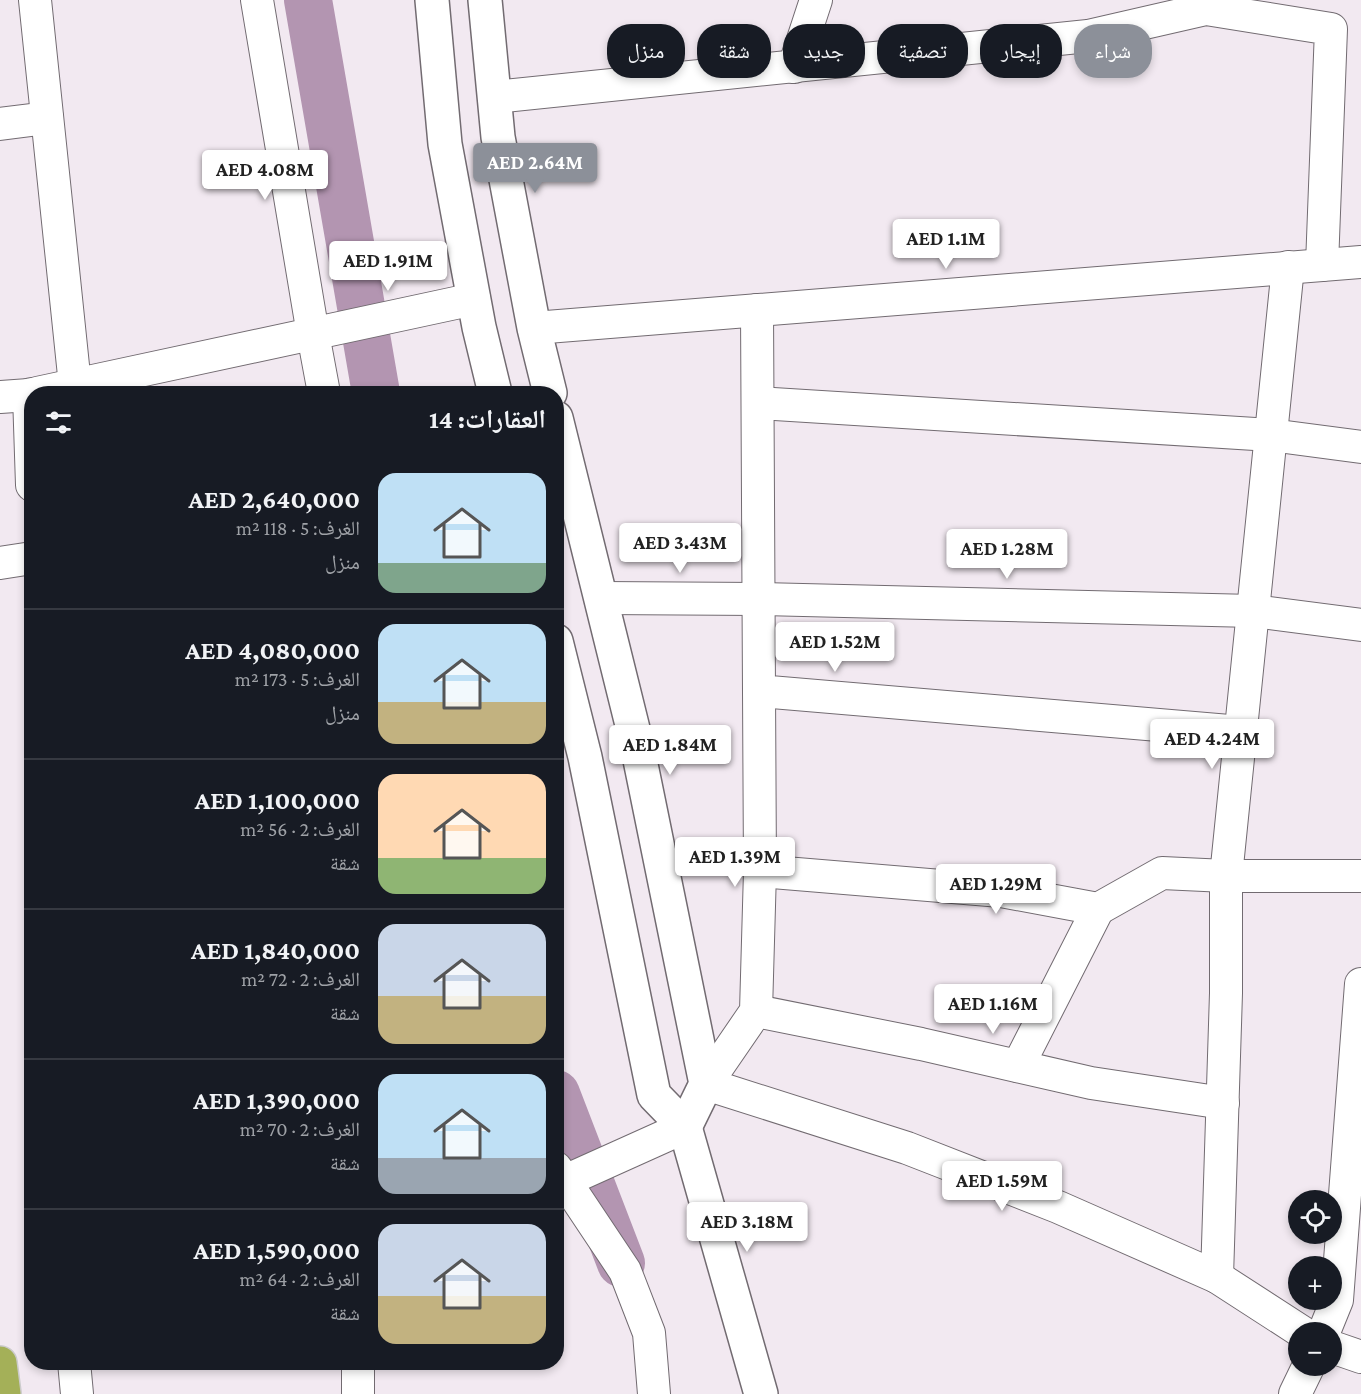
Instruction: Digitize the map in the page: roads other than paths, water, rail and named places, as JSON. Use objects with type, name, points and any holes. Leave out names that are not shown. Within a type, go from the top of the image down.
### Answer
[{"type":"highway","points":[[0,1363],[4,1394]]},
{"type":"street","points":[[35,0],[75,385]]},
{"type":"street","points":[[256,0],[323,386]]},
{"type":"street","points":[[432,0],[445,144],[479,327],[493,386]]},
{"type":"street","points":[[485,0],[498,137],[534,328],[548,386]]},
{"type":"street","points":[[808,24],[816,0]]},
{"type":"street","points":[[1188,0],[1219,11]]},
{"type":"street","points":[[865,60],[1088,36],[1206,9],[1331,29],[1322,265]]},
{"type":"street","points":[[494,97],[783,68]]},
{"type":"street","points":[[0,124],[48,118]]},
{"type":"street","points":[[534,328],[1361,262]]},
{"type":"street","points":[[1216,1277],[1226,993],[1226,876],[1288,267]]},
{"type":"street","points":[[70,386],[474,299]]},
{"type":"street","points":[[564,1175],[685,1127],[706,1084],[756,1011],[760,871],[757,310]]},
{"type":"street","points":[[758,403],[1271,435],[1361,447]]},
{"type":"street","points":[[564,450],[637,745],[706,1084]]},
{"type":"street","points":[[0,563],[24,559]]},
{"type":"street","points":[[601,598],[759,599],[1253,611],[1361,625]]},
{"type":"street","points":[[564,673],[585,757],[654,1095],[685,1127],[767,1390]]},
{"type":"street","points":[[759,691],[1241,732]]},
{"type":"street","points":[[760,871],[1001,891],[1098,909]]},
{"type":"street","points":[[1018,1066],[1098,909],[1162,873],[1226,876],[1361,876]]},
{"type":"street","points":[[1328,1322],[1350,1265],[1361,984]]},
{"type":"street","points":[[756,1011],[921,1044],[1090,1083],[1222,1103]]},
{"type":"street","points":[[706,1084],[907,1148],[1058,1207],[1216,1277],[1288,1323]]},
{"type":"street","points":[[564,1184],[625,1271],[649,1333],[654,1394]]},
{"type":"street","points":[[1342,1350],[1361,1357]]},
{"type":"street","points":[[75,1370],[77,1394]]},
{"type":"street","points":[[358,1370],[358,1394]]},
{"type":"street","points":[[1295,1394],[1304,1376]]},
{"type":"waterway","points":[[308,0],[375,386]]},
{"type":"waterway","points":[[564,1115],[621,1263]]}]
